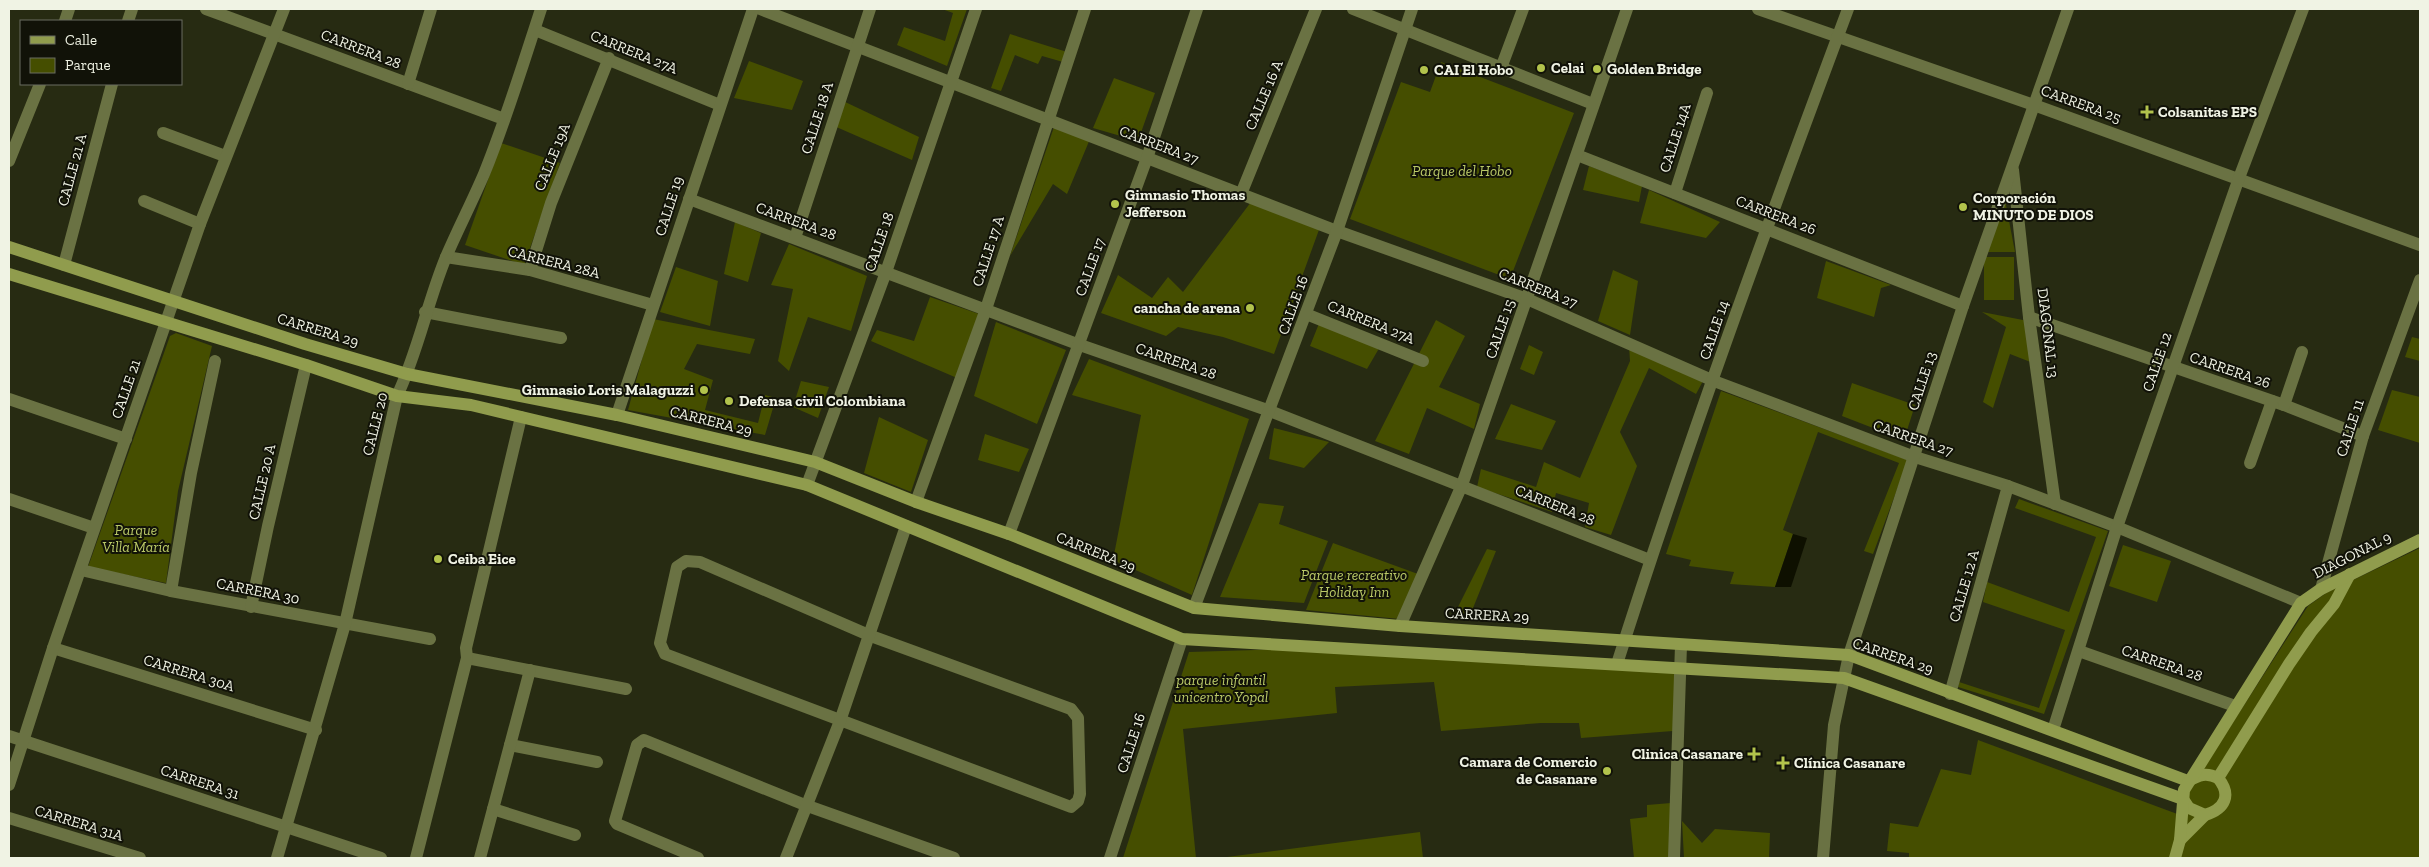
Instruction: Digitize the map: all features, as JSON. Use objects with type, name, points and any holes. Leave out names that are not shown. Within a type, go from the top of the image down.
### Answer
[{"type":"main road","name":"CARRERA 29","points":[[9,246],[174,302],[407,374],[617,415],[815,462],[916,502],[1009,534],[1194,608],[1400,626],[1625,639],[1849,655],[2188,781]]},
{"type":"main road","points":[[9,274],[306,365],[397,396],[471,405],[807,485],[1182,639],[1844,678],[2183,799],[2189,808],[2205,816]]},
{"type":"main road","name":"DIAGONAL 9","points":[[2301,603],[2320,589],[2420,540]]},
{"type":"main road","points":[[2218,778],[2289,664],[2311,632],[2334,604],[2350,574]]},
{"type":"main road","points":[[2175,858],[2180,840],[2184,790],[2188,781],[2301,603]]},
{"type":"main road","points":[[2180,840],[2205,816],[2216,812],[2223,804],[2227,793],[2225,786],[2218,778],[2209,774],[2199,775],[2188,781]]},
{"type":"street","name":"CARRERA 28","points":[[206,9],[226,12],[274,33],[504,119]]},
{"type":"street","name":"CALLE 21","points":[[9,785],[53,648],[200,224],[284,9]]},
{"type":"street","points":[[408,84],[431,9]]},
{"type":"street","name":"CALLE 20","points":[[277,858],[316,730],[345,624],[397,396],[407,374],[425,312],[446,257],[484,174],[542,9]]},
{"type":"street","name":"CALLE 19","points":[[617,415],[753,9]]},
{"type":"street","name":"CARRERA 27","points":[[760,9],[1337,231],[1527,299],[1714,381],[1915,457],[2008,486],[2117,527],[2301,603]]},
{"type":"street","name":"CALLE 18 A","points":[[795,238],[870,9]]},
{"type":"street","name":"CALLE 18","points":[[807,485],[886,272],[976,9]]},
{"type":"street","name":"CALLE 17 A","points":[[916,502],[986,310],[1085,9]]},
{"type":"street","name":"CALLE 17","points":[[1009,534],[1147,158],[1197,9]]},
{"type":"street","name":"CALLE 16 A","points":[[1241,194],[1316,9]]},
{"type":"street","points":[[1353,9],[1593,104]]},
{"type":"street","name":"CALLE 16","points":[[1194,608],[1337,231],[1412,9]]},
{"type":"street","points":[[1501,68],[1524,9]]},
{"type":"street","name":"CALLE 15","points":[[1400,626],[1462,485],[1627,9]]},
{"type":"street","name":"CARRERA 25","points":[[1758,9],[2034,105],[2420,244]]},
{"type":"street","name":"CALLE 14","points":[[1617,664],[1650,560],[1766,230],[1848,9]]},
{"type":"street","name":"CALLE 13","points":[[1823,858],[1834,724],[1849,655],[1963,306],[2068,9]]},
{"type":"street","name":"CALLE 12","points":[[2053,730],[2117,527],[2239,178],[2303,9]]},
{"type":"street","name":"CARRERA 27A","points":[[534,30],[609,58],[720,105]]},
{"type":"street","name":"CALLE 19A","points":[[530,270],[551,203],[609,58]]},
{"type":"street","points":[[9,161],[40,85]]},
{"type":"street","name":"CALLE 21 A","points":[[64,264],[112,85]]},
{"type":"street","name":"CALLE 14A","points":[[1675,193],[1707,93]]},
{"type":"street","points":[[163,133],[225,156]]},
{"type":"street","name":"CARRERA 26","points":[[1577,155],[1963,306]]},
{"type":"street","name":"DIAGONAL 13","points":[[2012,166],[2029,317],[2055,504]]},
{"type":"street","name":"CARRERA 28","points":[[689,199],[986,310],[1270,411],[1650,560]]},
{"type":"street","points":[[144,202],[200,224]]},
{"type":"street","name":"CARRERA 28A","points":[[446,257],[530,270],[653,305]]},
{"type":"street","name":"CALLE 11","points":[[2320,589],[2363,436],[2420,280]]},
{"type":"street","points":[[425,312],[561,338]]},
{"type":"street","name":"CARRERA 27A","points":[[1306,314],[1423,361]]},
{"type":"street","name":"CARRERA 26","points":[[2029,317],[2278,403],[2363,436]]},
{"type":"street","points":[[2250,463],[2302,352]]},
{"type":"street","points":[[171,591],[191,473],[215,361]]},
{"type":"street","name":"CALLE 20 A","points":[[251,606],[306,365]]},
{"type":"street","points":[[9,400],[126,440]]},
{"type":"street","points":[[416,858],[467,658],[466,648],[521,417]]},
{"type":"street","name":"CALLE 12 A","points":[[1950,694],[2008,486]]},
{"type":"street","points":[[9,500],[94,528]]},
{"type":"street","points":[[786,858],[805,805],[840,722],[871,636],[906,526]]},
{"type":"street","points":[[686,561],[700,562],[871,636],[1071,709],[1078,718],[1080,794],[1078,801],[1071,807],[840,722],[665,654],[660,643],[677,568],[686,561]]},
{"type":"street","name":"CARRERA 30","points":[[81,570],[171,591],[430,639]]},
{"type":"street","name":"CALLE 16","points":[[1110,858],[1182,639]]},
{"type":"street","points":[[1674,858],[1678,669],[1681,644]]},
{"type":"street","name":"CARRERA 30A","points":[[53,648],[316,730]]},
{"type":"street","name":"CARRERA 28","points":[[2079,651],[2235,706]]},
{"type":"street","points":[[467,658],[626,689]]},
{"type":"street","points":[[480,858],[530,670]]},
{"type":"street","name":"CARRERA 31","points":[[9,736],[381,858]]},
{"type":"street","points":[[698,858],[617,824],[615,821],[637,744],[644,740],[805,805],[954,858]]},
{"type":"street","points":[[510,746],[597,762]]},
{"type":"street","points":[[493,809],[575,834]]},
{"type":"street","name":"CARRERA 31A","points":[[9,818],[140,858]]},
{"type":"green space","points":[[942,9],[967,9],[947,66],[897,45],[904,27],[945,41],[953,13]]},
{"type":"green space","points":[[1010,34],[1067,52],[1063,62],[1042,56],[1038,64],[1015,55],[1001,91],[991,88]]},
{"type":"green space","points":[[749,61],[803,81],[792,110],[734,98]]},
{"type":"green space","name":"Parque del Hobo","points":[[1441,62],[1574,113],[1510,279],[1350,219],[1401,82],[1430,92]]},
{"type":"green space","points":[[1114,78],[1155,93],[1138,141],[1093,128]]},
{"type":"green space","points":[[841,100],[919,137],[912,160],[834,126]]},
{"type":"green space","points":[[1054,127],[1090,139],[1067,194],[1053,184],[1010,256]]},
{"type":"green space","points":[[501,143],[560,163],[524,265],[465,245]]},
{"type":"green space","points":[[1589,166],[1642,186],[1639,202],[1583,190]]},
{"type":"green space","points":[[1649,190],[1720,222],[1706,238],[1640,223]]},
{"type":"green space","points":[[2005,200],[2015,252],[1987,252]]},
{"type":"green space","points":[[1251,202],[1320,227],[1274,354],[1223,337],[1178,327],[1166,336],[1101,313],[1118,275],[1152,298],[1168,277],[1183,292]]},
{"type":"green space","points":[[735,222],[761,233],[748,282],[724,274]]},
{"type":"green space","points":[[789,244],[867,276],[851,331],[808,317],[789,371],[778,361],[793,289],[771,285]]},
{"type":"green space","points":[[1984,257],[2014,257],[2014,300],[1984,300]]},
{"type":"green space","points":[[1826,261],[1891,285],[1881,288],[1874,317],[1817,298]]},
{"type":"green space","points":[[676,267],[718,281],[710,326],[660,312]]},
{"type":"green space","points":[[1613,270],[1638,281],[1630,335],[1598,321]]},
{"type":"green space","points":[[930,297],[982,315],[957,378],[871,341],[877,330],[914,341]]},
{"type":"green space","points":[[1982,312],[2028,321],[2033,363],[2010,354],[1993,408],[1983,402],[2006,327]]},
{"type":"green space","points":[[653,319],[755,339],[750,354],[697,344],[684,369],[713,380],[705,410],[758,423],[765,395],[776,398],[765,435],[628,410]]},
{"type":"green space","points":[[1436,320],[1465,336],[1439,387],[1480,404],[1474,429],[1427,408],[1409,454],[1375,441]]},
{"type":"green space","points":[[1320,321],[1381,345],[1367,369],[1310,346]]},
{"type":"green space","points":[[996,322],[1066,350],[1037,424],[974,396]]},
{"type":"green space","name":"Parque Villa María","points":[[176,333],[212,346],[178,491],[166,583],[88,567],[170,336]]},
{"type":"green space","points":[[2412,337],[2420,339],[2420,361],[2405,357]]},
{"type":"green space","points":[[1529,345],[1543,352],[1534,375],[1520,369]]},
{"type":"green space","points":[[1629,346],[1703,381],[1696,394],[1649,368],[1620,432],[1637,466],[1611,535],[1585,527],[1589,503],[1556,493],[1552,512],[1477,487],[1481,469],[1536,487],[1544,462],[1580,478],[1630,361]]},
{"type":"green space","points":[[1089,359],[1249,419],[1192,595],[1113,560],[1141,415],[1072,395]]},
{"type":"green space","points":[[801,381],[829,387],[818,418],[793,407]]},
{"type":"green space","points":[[1852,383],[1915,405],[1904,440],[1842,416]]},
{"type":"green space","points":[[2392,390],[2420,397],[2420,443],[2378,430]]},
{"type":"green space","points":[[1721,391],[1908,460],[1873,554],[1864,551],[1899,463],[1818,432],[1783,530],[1793,534],[1775,587],[1730,584],[1734,572],[1689,566],[1691,560],[1666,554]]},
{"type":"green space","points":[[1511,404],[1556,421],[1542,450],[1495,439]]},
{"type":"green space","points":[[879,417],[928,440],[911,492],[864,473]]},
{"type":"green space","points":[[1274,428],[1329,442],[1304,468],[1269,459]]},
{"type":"green space","points":[[985,434],[1029,449],[1019,472],[978,460]]},
{"type":"green space","points":[[2019,499],[2108,531],[2044,714],[1958,687],[1959,682],[2039,708],[2065,630],[1983,602],[1987,582],[2069,612],[2096,537],[2015,508]]},
{"type":"green space","points":[[1259,503],[1284,506],[1279,524],[1328,541],[1304,603],[1220,597]]},
{"type":"green space","name":"Parque recreativo Holiday Inn","points":[[1333,543],[1418,574],[1400,619],[1306,610]]},
{"type":"green space","points":[[2123,545],[2171,561],[2157,602],[2109,586]]},
{"type":"green space","points":[[2420,548],[2420,858],[1909,858],[1909,853],[1887,851],[1890,823],[1918,827],[1941,769],[1971,775],[1978,740],[2180,815],[2183,803],[2199,775],[2308,606],[2326,593]]},
{"type":"green space","points":[[1487,549],[1496,551],[1471,613],[1454,615]]},
{"type":"green space","name":"parque infantil unicentro Yopal","points":[[1286,649],[1675,671],[1673,731],[1581,738],[1579,723],[1541,723],[1441,731],[1434,682],[1335,687],[1337,713],[1183,729],[1196,858],[1123,858],[1189,652]]},
{"type":"green space","points":[[1671,803],[1670,858],[1634,858],[1630,819],[1647,817],[1647,805]]},
{"type":"green space","points":[[1682,821],[1702,843],[1715,829],[1770,833],[1769,858],[1684,858]]},
{"type":"green space","points":[[1420,832],[1423,858],[1219,858]]},
{"type":"shaded area","points":[[1793,534],[1807,538],[1791,587],[1775,587]]},
{"type":"place","name":"Celai","points":[[1541,68]]},
{"type":"place","name":"Golden Bridge","points":[[1597,69]]},
{"type":"place","name":"CAI El Hobo","points":[[1424,70]]},
{"type":"place","name":"Colsanitas EPS","points":[[2147,112]]},
{"type":"place","name":"Gimnasio Thomas Jefferson","points":[[1115,204]]},
{"type":"place","name":"Corporación MINUTO DE DIOS","points":[[1963,207]]},
{"type":"place","name":"cancha de arena","points":[[1250,308]]},
{"type":"place","name":"Gimnasio Loris Malaguzzi","points":[[704,390]]},
{"type":"place","name":"Defensa civil Colombiana","points":[[729,401]]},
{"type":"place","name":"Ceiba Eice","points":[[438,559]]},
{"type":"place","name":"Clinica Casanare","points":[[1754,754]]},
{"type":"place","name":"Clínica Casanare","points":[[1783,763]]},
{"type":"place","name":"Camara de Comercio de Casanare","points":[[1607,771]]}]
